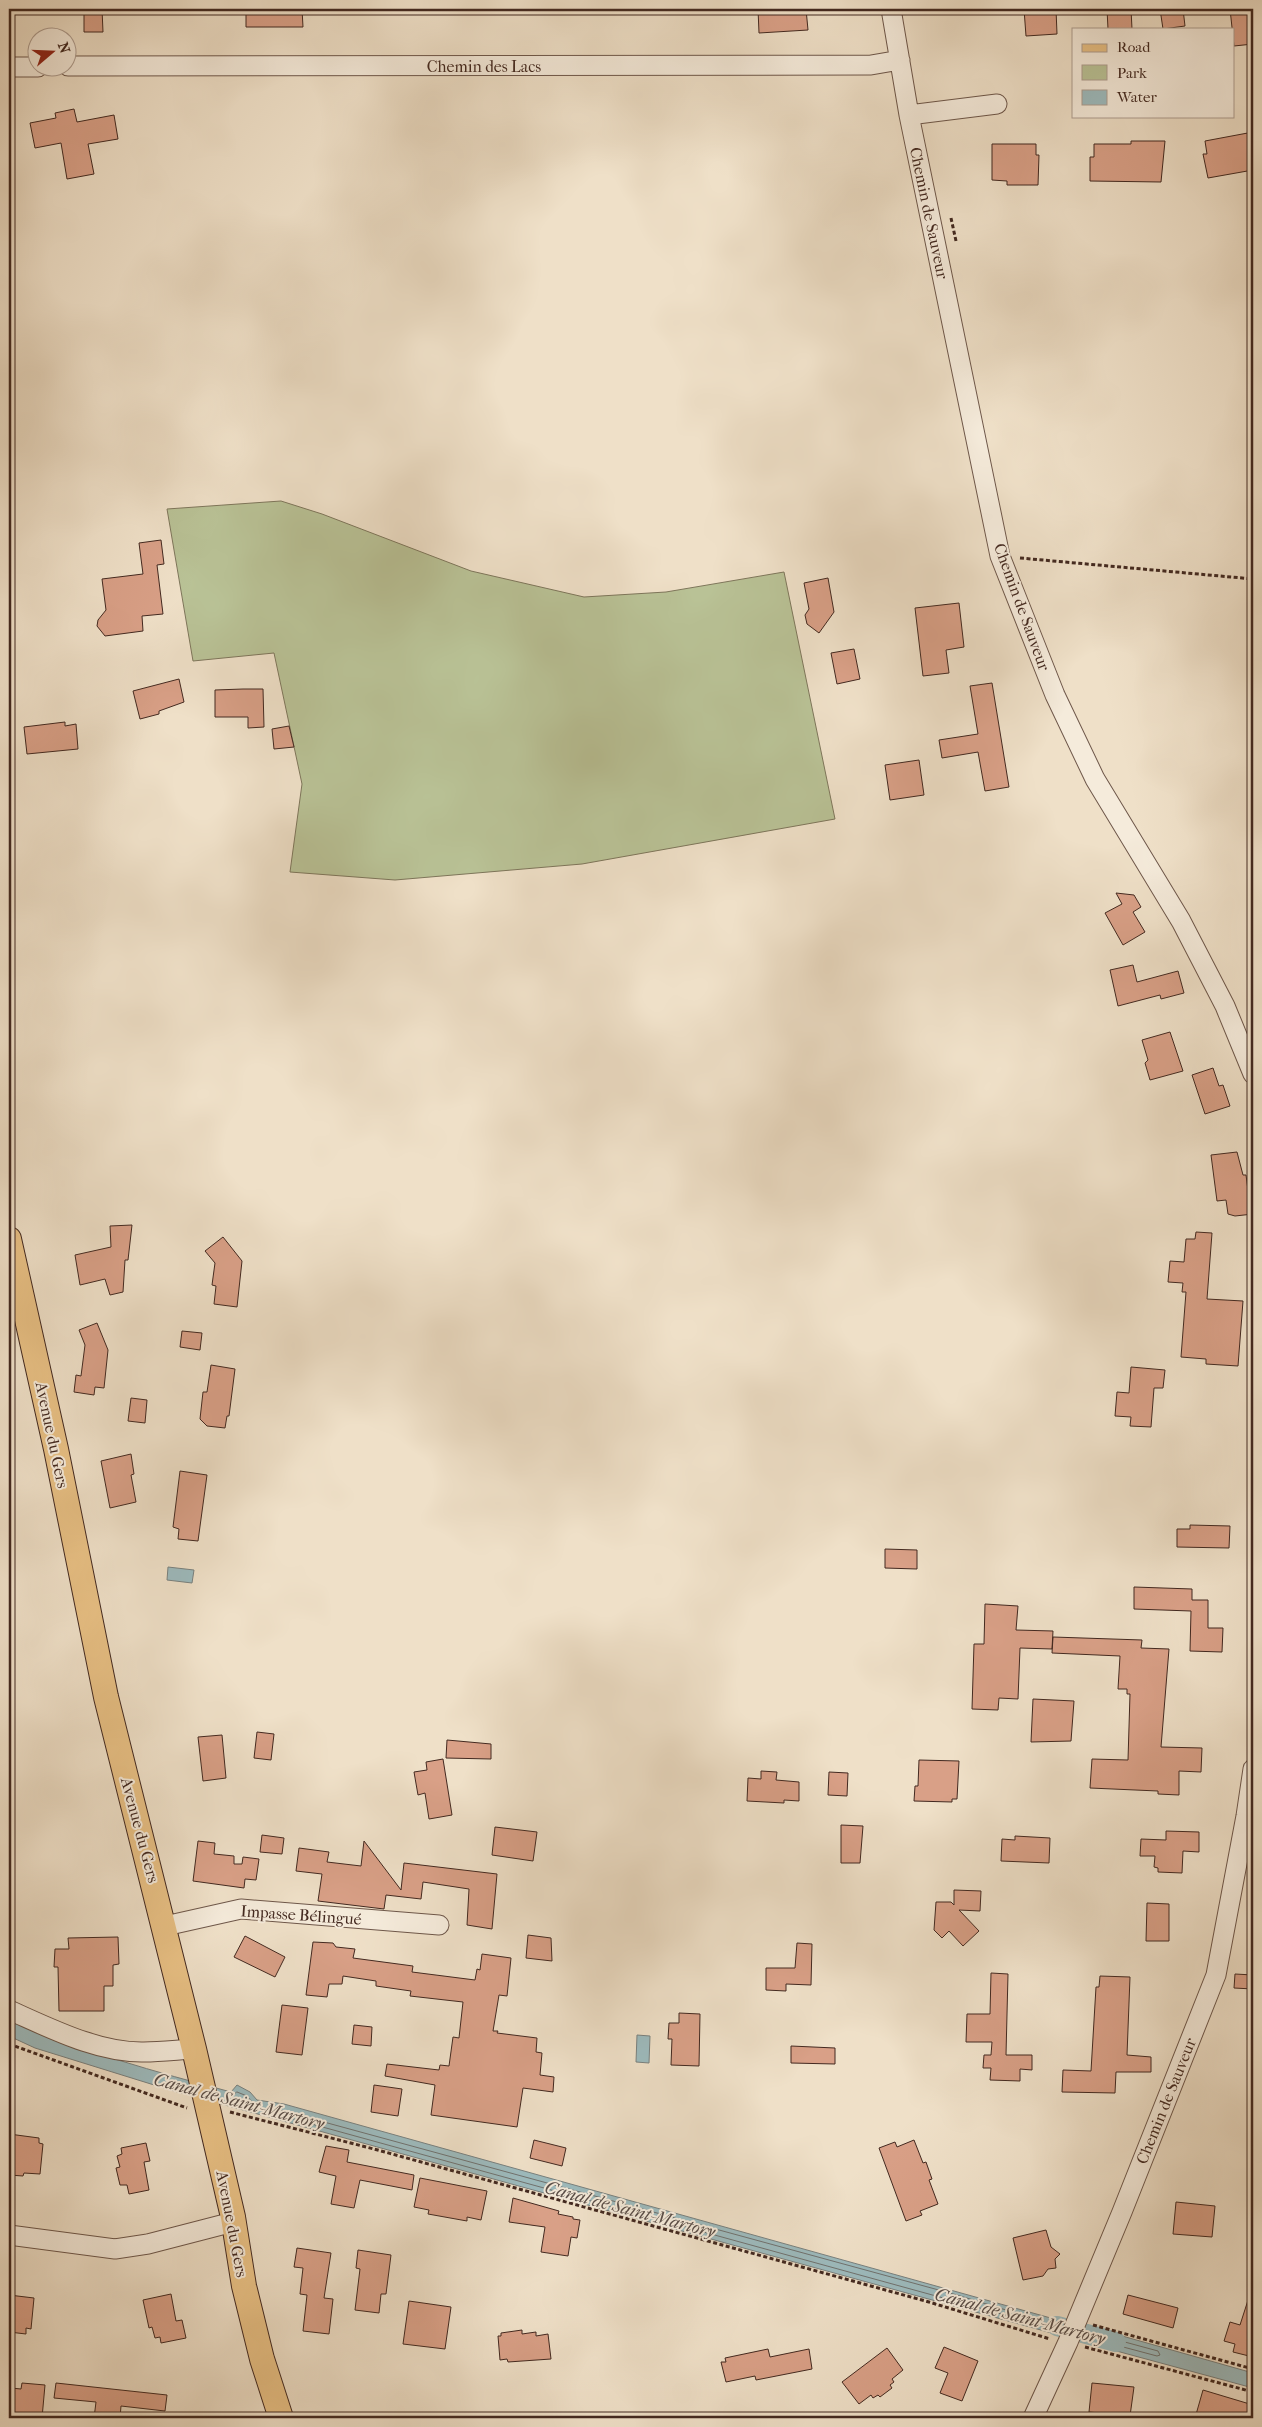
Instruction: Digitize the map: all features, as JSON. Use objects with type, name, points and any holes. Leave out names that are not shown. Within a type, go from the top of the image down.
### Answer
[{"type":"main road","name":"Avenue du Gers","points":[[9,1239],[56,1449],[106,1697],[165,1926],[194,2049],[233,2222],[244,2286],[262,2359],[281,2418]]},
{"type":"street","name":"Chemin de Sauveur","points":[[892,9],[909,115],[1000,556],[1055,695],[1095,780],[1181,921],[1225,1006],[1253,1074]]},
{"type":"street","name":"Chemin des Lacs","points":[[78,66],[675,67],[871,64],[900,60]]},
{"type":"street","points":[[9,67],[28,67]]},
{"type":"street","points":[[909,115],[997,104]]},
{"type":"street","name":"Chemin de Sauveur","points":[[1033,2418],[1086,2321],[1216,1975],[1253,1769]]},
{"type":"street","name":"Impasse Bélingué","points":[[165,1926],[241,1909],[439,1925]]},
{"type":"street","points":[[9,2010],[85,2041],[115,2049],[143,2052],[194,2049]]},
{"type":"street","points":[[9,2235],[115,2249],[148,2244],[233,2222]]},
{"type":"path","points":[[950,216],[956,243]]},
{"type":"path","points":[[1016,550],[1021,567]]},
{"type":"path","points":[[1017,558],[1253,579]]},
{"type":"path","points":[[9,2044],[180,2106],[196,2110],[204,2098],[220,2110],[374,2149],[929,2302],[1072,2345],[1253,2392]]},
{"type":"path","points":[[1086,2321],[1253,2369]]},
{"type":"green space","points":[[281,501],[322,514],[471,571],[584,597],[666,592],[784,572],[835,819],[582,864],[395,880],[290,872],[302,784],[274,653],[193,661],[167,509]]},
{"type":"water","points":[[168,1567],[194,1570],[192,1583],[167,1580]]},
{"type":"water","points":[[9,2020],[63,2042],[175,2077],[231,2092],[237,2085],[250,2092],[257,2100],[284,2104],[1065,2322],[1059,2335],[167,2089],[35,2048],[9,2036]]},
{"type":"water","points":[[637,2035],[650,2036],[649,2063],[636,2062]]},
{"type":"water","points":[[1094,2328],[1253,2373],[1253,2388],[1087,2343]]},
{"type":"building","points":[[84,9],[102,9],[103,32],[84,32]]},
{"type":"building","points":[[246,9],[302,9],[303,27],[246,27]]},
{"type":"building","points":[[758,9],[806,9],[808,30],[759,33]]},
{"type":"building","points":[[1024,9],[1056,9],[1057,34],[1026,36]]},
{"type":"building","points":[[1107,9],[1131,9],[1132,28],[1108,28]]},
{"type":"building","points":[[1160,9],[1183,9],[1185,26],[1163,28]]},
{"type":"building","points":[[1230,9],[1250,9],[1253,21],[1253,44],[1234,46],[1234,28],[1232,28]]},
{"type":"building","points":[[74,109],[77,122],[114,115],[118,139],[88,144],[94,174],[67,179],[61,143],[35,148],[30,123],[56,118],[55,113]]},
{"type":"building","points":[[1253,132],[1253,170],[1208,178],[1203,154],[1207,154],[1205,141]]},
{"type":"building","points":[[1131,141],[1165,141],[1161,182],[1090,181],[1090,157],[1094,157],[1094,144],[1131,144]]},
{"type":"building","points":[[992,144],[1036,144],[1036,155],[1039,155],[1038,185],[1007,185],[1007,181],[992,180]]},
{"type":"building","points":[[161,540],[164,564],[157,565],[163,614],[142,616],[143,631],[105,636],[97,626],[98,620],[106,610],[102,579],[143,574],[139,543]]},
{"type":"building","points":[[828,578],[834,612],[819,633],[807,624],[805,615],[809,609],[804,583]]},
{"type":"building","points":[[959,603],[964,647],[946,650],[949,673],[923,676],[915,608]]},
{"type":"building","points":[[854,649],[860,679],[837,684],[831,653]]},
{"type":"building","points":[[179,679],[184,702],[159,711],[159,714],[140,719],[133,691]]},
{"type":"building","points":[[992,683],[1009,787],[985,791],[978,752],[942,758],[939,740],[978,734],[970,686]]},
{"type":"building","points":[[263,689],[264,727],[248,728],[248,717],[215,717],[215,690]]},
{"type":"building","points":[[65,722],[65,726],[76,724],[78,749],[27,754],[24,727]]},
{"type":"building","points":[[289,726],[294,747],[274,749],[272,729]]},
{"type":"building","points":[[919,760],[924,795],[890,800],[885,765]]},
{"type":"building","points":[[1116,893],[1134,895],[1141,907],[1133,912],[1145,932],[1123,945],[1105,913],[1122,904]]},
{"type":"building","points":[[1133,965],[1137,982],[1178,971],[1184,993],[1161,999],[1160,995],[1118,1006],[1110,970]]},
{"type":"building","points":[[1170,1032],[1183,1071],[1150,1080],[1145,1063],[1148,1060],[1142,1040]]},
{"type":"building","points":[[1213,1068],[1219,1086],[1223,1085],[1230,1106],[1205,1114],[1192,1075]]},
{"type":"building","points":[[1237,1152],[1243,1175],[1246,1175],[1249,1198],[1253,1198],[1253,1214],[1235,1216],[1228,1214],[1226,1200],[1217,1201],[1211,1155]]},
{"type":"building","points":[[132,1225],[128,1260],[125,1260],[123,1292],[110,1295],[105,1279],[80,1285],[75,1255],[111,1247],[110,1226]]},
{"type":"building","points":[[1196,1232],[1212,1233],[1207,1299],[1243,1301],[1238,1366],[1206,1364],[1206,1359],[1181,1357],[1186,1292],[1182,1292],[1183,1283],[1168,1282],[1170,1261],[1184,1262],[1186,1239],[1195,1239]]},
{"type":"building","points":[[223,1237],[242,1261],[237,1307],[214,1304],[216,1286],[212,1285],[215,1263],[205,1251]]},
{"type":"building","points":[[97,1323],[108,1350],[104,1388],[95,1387],[94,1395],[74,1392],[76,1375],[81,1376],[85,1345],[79,1330]]},
{"type":"building","points":[[182,1331],[202,1333],[200,1350],[180,1347]]},
{"type":"building","points":[[211,1365],[235,1369],[229,1416],[227,1416],[225,1428],[207,1426],[200,1419],[203,1392],[207,1392]]},
{"type":"building","points":[[1131,1367],[1165,1370],[1163,1388],[1154,1388],[1151,1427],[1130,1426],[1131,1417],[1115,1416],[1117,1392],[1129,1393]]},
{"type":"building","points":[[131,1398],[147,1400],[145,1423],[128,1421]]},
{"type":"building","points":[[131,1454],[134,1474],[131,1475],[136,1502],[110,1508],[101,1461]]},
{"type":"building","points":[[180,1471],[207,1475],[198,1541],[178,1539],[179,1529],[173,1527]]},
{"type":"building","points":[[1190,1525],[1230,1526],[1229,1548],[1177,1547],[1177,1529],[1190,1529]]},
{"type":"building","points":[[885,1549],[917,1550],[917,1569],[885,1568]]},
{"type":"building","points":[[1134,1587],[1192,1589],[1192,1600],[1208,1600],[1208,1628],[1223,1628],[1222,1652],[1190,1651],[1191,1611],[1134,1609]]},
{"type":"building","points":[[985,1604],[1018,1606],[1016,1630],[1053,1631],[1052,1649],[1020,1648],[1018,1699],[999,1698],[998,1710],[972,1709],[974,1644],[984,1644]]},
{"type":"building","points":[[1053,1637],[1142,1640],[1141,1648],[1169,1649],[1161,1747],[1202,1748],[1201,1772],[1179,1771],[1179,1795],[1158,1794],[1158,1791],[1090,1788],[1092,1759],[1128,1760],[1130,1694],[1127,1694],[1127,1689],[1118,1689],[1120,1656],[1052,1653]]},
{"type":"building","points":[[1033,1699],[1074,1701],[1071,1741],[1031,1742]]},
{"type":"building","points":[[257,1732],[274,1734],[271,1760],[254,1758]]},
{"type":"building","points":[[222,1735],[226,1778],[203,1781],[198,1737]]},
{"type":"building","points":[[447,1740],[491,1744],[491,1759],[446,1758]]},
{"type":"building","points":[[443,1759],[452,1815],[429,1819],[425,1793],[418,1795],[414,1772],[427,1770],[426,1762]]},
{"type":"building","points":[[919,1760],[959,1761],[957,1799],[952,1799],[952,1802],[914,1801],[915,1786],[918,1786]]},
{"type":"building","points":[[761,1771],[777,1772],[776,1780],[799,1782],[799,1801],[784,1800],[784,1803],[747,1801],[748,1778],[761,1779]]},
{"type":"building","points":[[829,1772],[848,1773],[847,1796],[828,1795]]},
{"type":"building","points":[[841,1825],[863,1826],[860,1863],[841,1863]]},
{"type":"building","points":[[495,1827],[537,1832],[533,1861],[492,1855]]},
{"type":"building","points":[[1166,1831],[1199,1832],[1199,1852],[1183,1851],[1182,1873],[1158,1872],[1158,1868],[1154,1867],[1155,1856],[1140,1856],[1141,1839],[1166,1840]]},
{"type":"building","points":[[262,1835],[284,1838],[282,1854],[260,1852]]},
{"type":"building","points":[[1015,1836],[1050,1838],[1049,1863],[1001,1861],[1002,1839],[1015,1840]]},
{"type":"building","points":[[198,1841],[215,1843],[214,1854],[234,1856],[234,1864],[242,1864],[243,1857],[259,1859],[256,1880],[245,1879],[244,1888],[193,1881]]},
{"type":"building","points":[[364,1841],[401,1890],[404,1863],[497,1874],[492,1929],[467,1925],[469,1889],[423,1882],[421,1899],[386,1895],[384,1909],[318,1901],[322,1874],[296,1871],[299,1848],[329,1852],[327,1862],[361,1866]]},
{"type":"building","points":[[954,1890],[981,1891],[980,1911],[959,1910],[979,1931],[963,1946],[949,1931],[942,1938],[934,1930],[936,1902],[951,1902],[954,1905]]},
{"type":"building","points":[[1147,1903],[1169,1904],[1169,1941],[1146,1941]]},
{"type":"building","points":[[528,1935],[551,1938],[552,1961],[526,1958]]},
{"type":"building","points":[[245,1936],[285,1957],[275,1977],[234,1957]]},
{"type":"building","points":[[118,1937],[119,1964],[113,1965],[113,1986],[104,1986],[104,2011],[59,2011],[58,1967],[54,1967],[55,1949],[69,1949],[68,1938]]},
{"type":"building","points":[[313,1942],[333,1943],[336,1947],[355,1949],[353,1958],[413,1966],[412,1972],[475,1980],[477,1969],[480,1970],[482,1954],[511,1958],[507,1996],[499,1995],[493,2031],[537,2038],[536,2052],[542,2053],[540,2075],[554,2077],[553,2092],[523,2088],[517,2127],[431,2115],[435,2085],[385,2076],[387,2064],[439,2070],[440,2065],[449,2066],[453,2037],[459,2038],[463,2002],[410,1996],[411,1991],[376,1986],[376,1981],[343,1976],[342,1984],[329,1984],[327,1997],[306,1995]]},
{"type":"building","points":[[797,1943],[812,1944],[811,1985],[786,1984],[786,1991],[766,1990],[766,1968],[795,1968]]},
{"type":"building","points":[[991,1973],[1008,1974],[1006,2055],[1032,2055],[1032,2070],[1020,2069],[1020,2081],[990,2080],[991,2068],[983,2068],[984,2055],[991,2055],[992,2042],[966,2042],[967,2014],[990,2014]]},
{"type":"building","points":[[1235,1974],[1253,1975],[1253,1989],[1234,1988]]},
{"type":"building","points":[[1100,1976],[1130,1977],[1127,2055],[1151,2057],[1151,2072],[1116,2072],[1115,2093],[1062,2092],[1063,2070],[1091,2071],[1096,1987],[1099,1987]]},
{"type":"building","points":[[282,2005],[308,2008],[302,2055],[276,2052]]},
{"type":"building","points":[[679,2013],[700,2014],[699,2066],[671,2065],[672,2039],[668,2039],[669,2023],[679,2023]]},
{"type":"building","points":[[354,2025],[372,2027],[371,2046],[352,2044]]},
{"type":"building","points":[[791,2046],[835,2048],[835,2064],[791,2063]]},
{"type":"building","points":[[374,2085],[402,2089],[398,2116],[371,2112]]},
{"type":"building","points":[[9,2134],[39,2138],[39,2143],[43,2144],[40,2174],[24,2173],[23,2176],[9,2175]]},
{"type":"building","points":[[534,2140],[566,2148],[562,2166],[530,2158]]},
{"type":"building","points":[[914,2140],[923,2163],[926,2162],[932,2179],[929,2180],[938,2204],[920,2211],[922,2215],[906,2221],[879,2148],[895,2142],[897,2147]]},
{"type":"building","points":[[146,2143],[150,2161],[144,2162],[149,2190],[129,2194],[127,2185],[120,2185],[116,2168],[120,2167],[117,2156],[122,2154],[121,2148]]},
{"type":"building","points":[[326,2146],[349,2150],[347,2162],[414,2175],[412,2190],[360,2180],[354,2208],[331,2204],[336,2176],[319,2172]]},
{"type":"building","points":[[420,2178],[487,2191],[481,2220],[467,2217],[467,2221],[428,2214],[429,2210],[414,2207]]},
{"type":"building","points":[[513,2198],[559,2211],[558,2214],[580,2220],[577,2238],[571,2237],[568,2256],[541,2252],[545,2227],[509,2222]]},
{"type":"building","points":[[1176,2202],[1215,2206],[1212,2237],[1173,2234]]},
{"type":"building","points":[[1046,2230],[1051,2247],[1060,2254],[1055,2259],[1056,2268],[1048,2269],[1043,2276],[1023,2280],[1013,2238]]},
{"type":"building","points":[[297,2248],[331,2253],[324,2298],[333,2299],[329,2334],[303,2331],[307,2295],[300,2294],[303,2268],[294,2267]]},
{"type":"building","points":[[358,2250],[391,2255],[386,2294],[381,2294],[379,2313],[355,2310],[360,2269],[356,2268]]},
{"type":"building","points":[[171,2294],[176,2321],[182,2320],[186,2338],[161,2343],[160,2337],[155,2338],[152,2327],[149,2328],[143,2300]]},
{"type":"building","points":[[1250,2294],[1253,2295],[1253,2357],[1233,2352],[1235,2344],[1224,2341],[1230,2322],[1240,2325]]},
{"type":"building","points":[[9,2295],[34,2298],[31,2329],[26,2328],[26,2334],[9,2332]]},
{"type":"building","points":[[1128,2295],[1178,2308],[1173,2328],[1123,2314]]},
{"type":"building","points":[[409,2301],[451,2307],[445,2349],[403,2344]]},
{"type":"building","points":[[522,2330],[522,2334],[536,2332],[536,2336],[548,2334],[551,2359],[508,2362],[507,2359],[500,2360],[498,2336],[501,2336],[501,2333]]},
{"type":"building","points":[[944,2347],[978,2361],[962,2401],[940,2393],[948,2373],[935,2368]]},
{"type":"building","points":[[887,2348],[903,2370],[892,2379],[894,2382],[890,2385],[892,2388],[880,2397],[878,2395],[873,2398],[871,2395],[859,2404],[842,2382]]},
{"type":"building","points":[[768,2349],[770,2357],[809,2349],[812,2369],[756,2380],[755,2376],[726,2382],[721,2362],[726,2362],[725,2358]]},
{"type":"building","points":[[22,2383],[45,2385],[42,2418],[9,2418],[11,2388],[21,2389]]},
{"type":"building","points":[[56,2383],[167,2395],[165,2411],[121,2406],[120,2418],[94,2418],[96,2402],[54,2398]]},
{"type":"building","points":[[1092,2383],[1134,2387],[1130,2416],[1089,2412]]},
{"type":"building","points":[[1203,2390],[1253,2405],[1251,2418],[1195,2418]]},
{"type":"waterway","name":"Canal de Saint-Martory","points":[[1057,2326],[1116,2342]]}]
